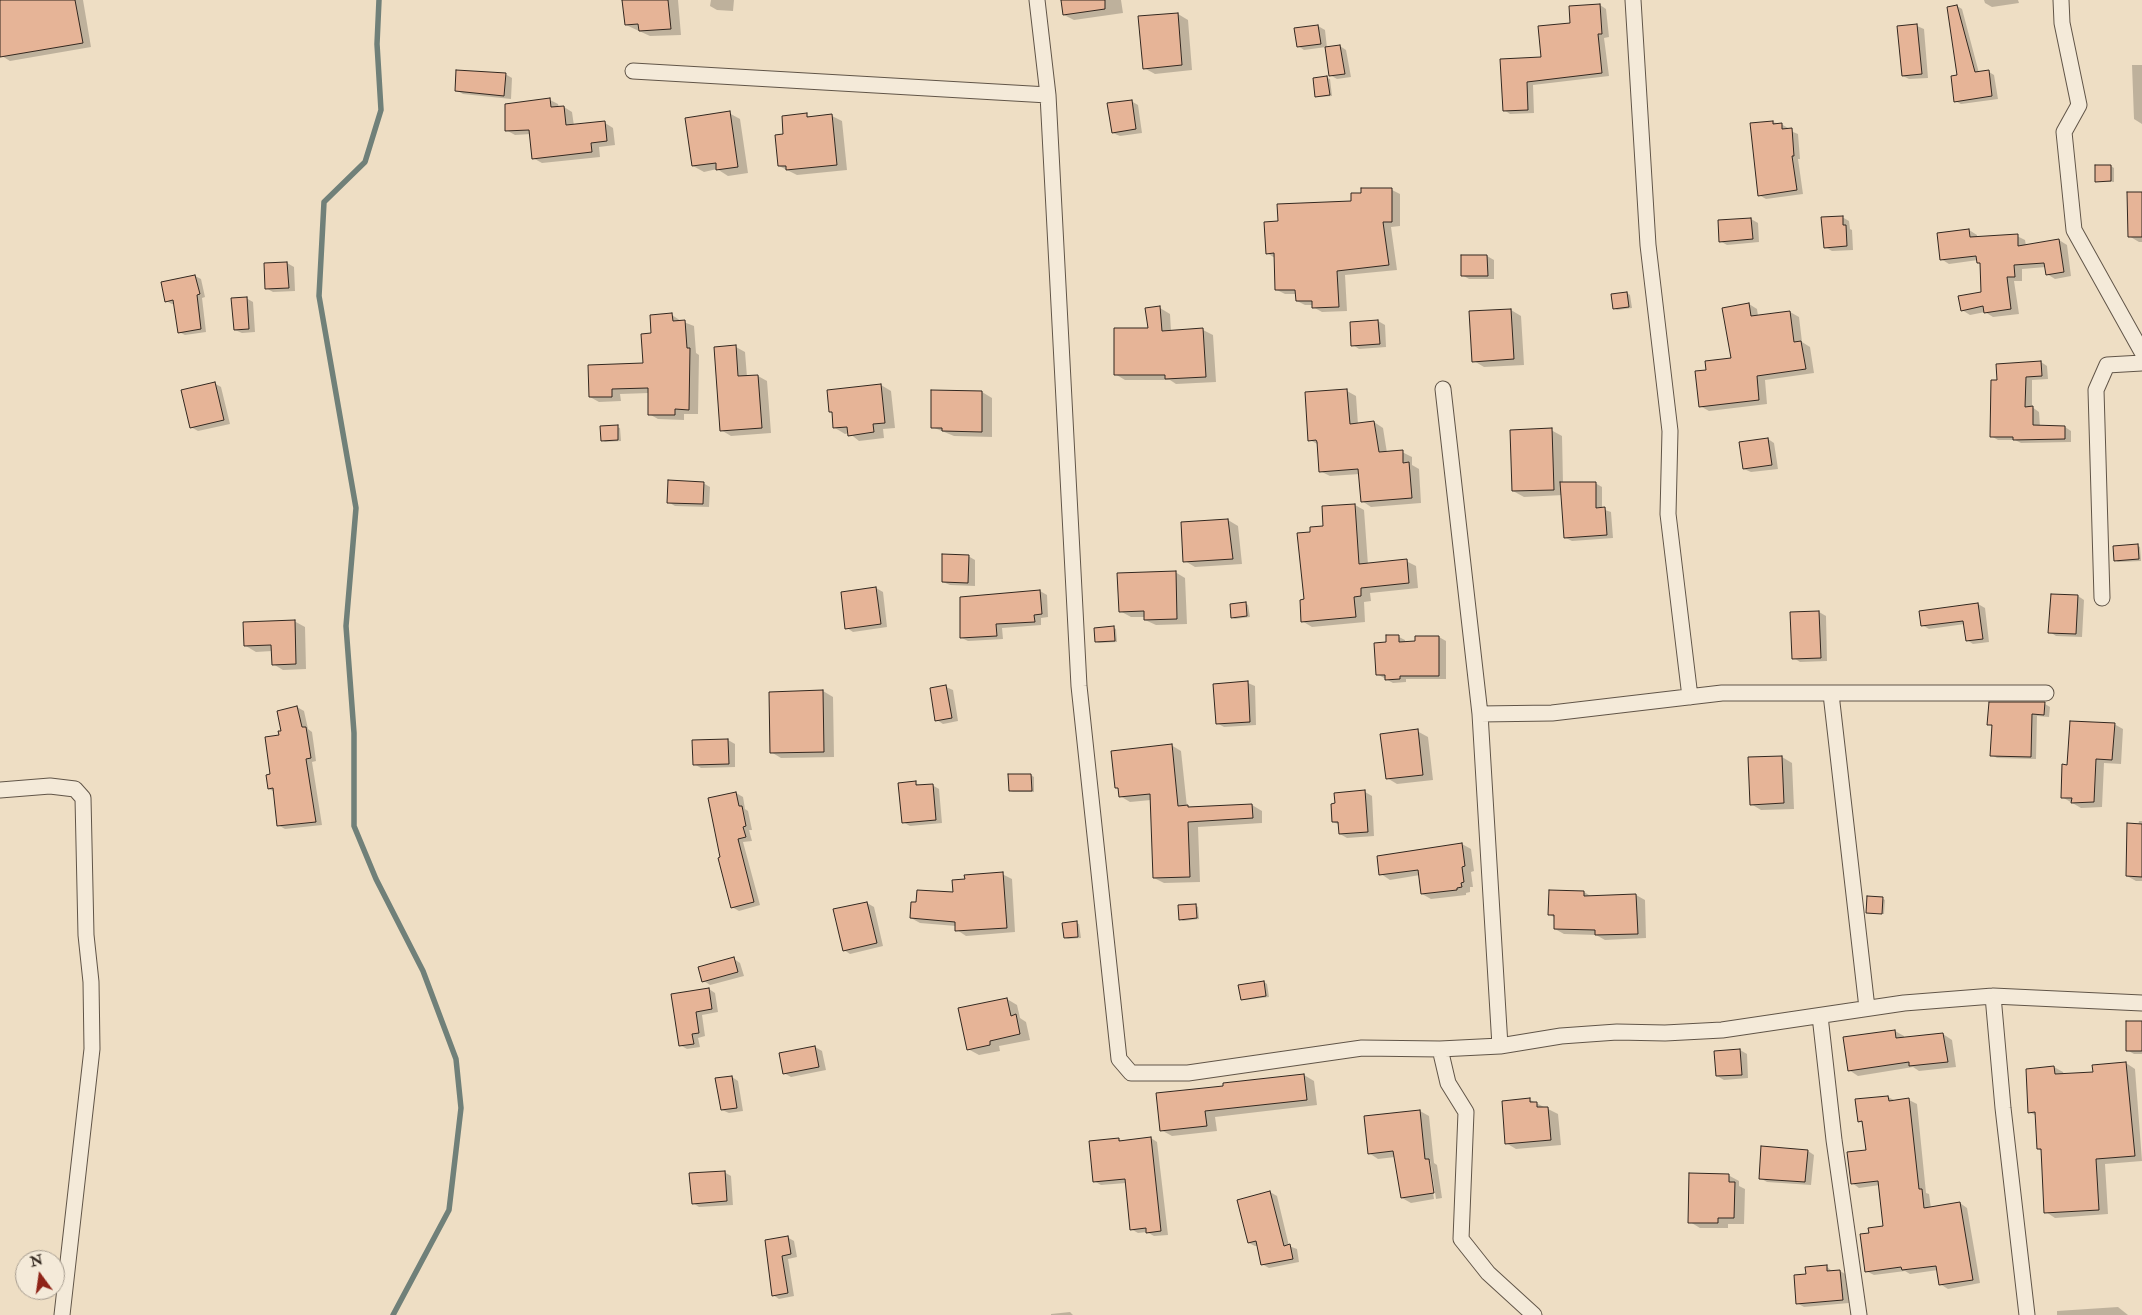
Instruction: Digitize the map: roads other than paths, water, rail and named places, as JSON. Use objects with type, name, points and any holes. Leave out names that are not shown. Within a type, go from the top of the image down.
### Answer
[{"type":"street","points":[[1037,0],[1048,95],[1079,686],[1119,1059],[1131,1073],[1188,1073],[1362,1048],[1440,1049],[1500,1046],[1562,1036],[1722,1030],[1904,1002],[1993,996],[2142,1003]]},
{"type":"street","points":[[1633,0],[1648,246],[1670,432],[1668,514],[1690,697]]},
{"type":"street","points":[[2062,0],[2062,23],[2079,105],[2064,132],[2074,230],[2142,352]]},
{"type":"street","points":[[633,71],[1048,95]]},
{"type":"street","points":[[2102,598],[2096,390],[2107,365],[2142,363]]},
{"type":"street","points":[[1442,389],[1480,714],[1500,1046]]},
{"type":"street","points":[[1480,714],[1552,713],[1722,693],[2046,693]]},
{"type":"street","points":[[1831,694],[1867,1008]]},
{"type":"street","points":[[0,790],[50,786],[75,789],[83,798],[86,935],[91,982],[92,1049],[62,1315]]},
{"type":"street","points":[[1993,996],[2003,1108],[2027,1315]]},
{"type":"street","points":[[1820,1016],[1834,1140],[1859,1315]]},
{"type":"street","points":[[1440,1049],[1448,1083],[1466,1112],[1461,1238],[1488,1273],[1534,1315]]},
{"type":"waterway","points":[[379,0],[377,44],[381,110],[365,162],[324,202],[319,296],[356,508],[346,626],[354,733],[354,826],[376,879],[423,971],[456,1059],[461,1108],[449,1210],[393,1315]]}]
